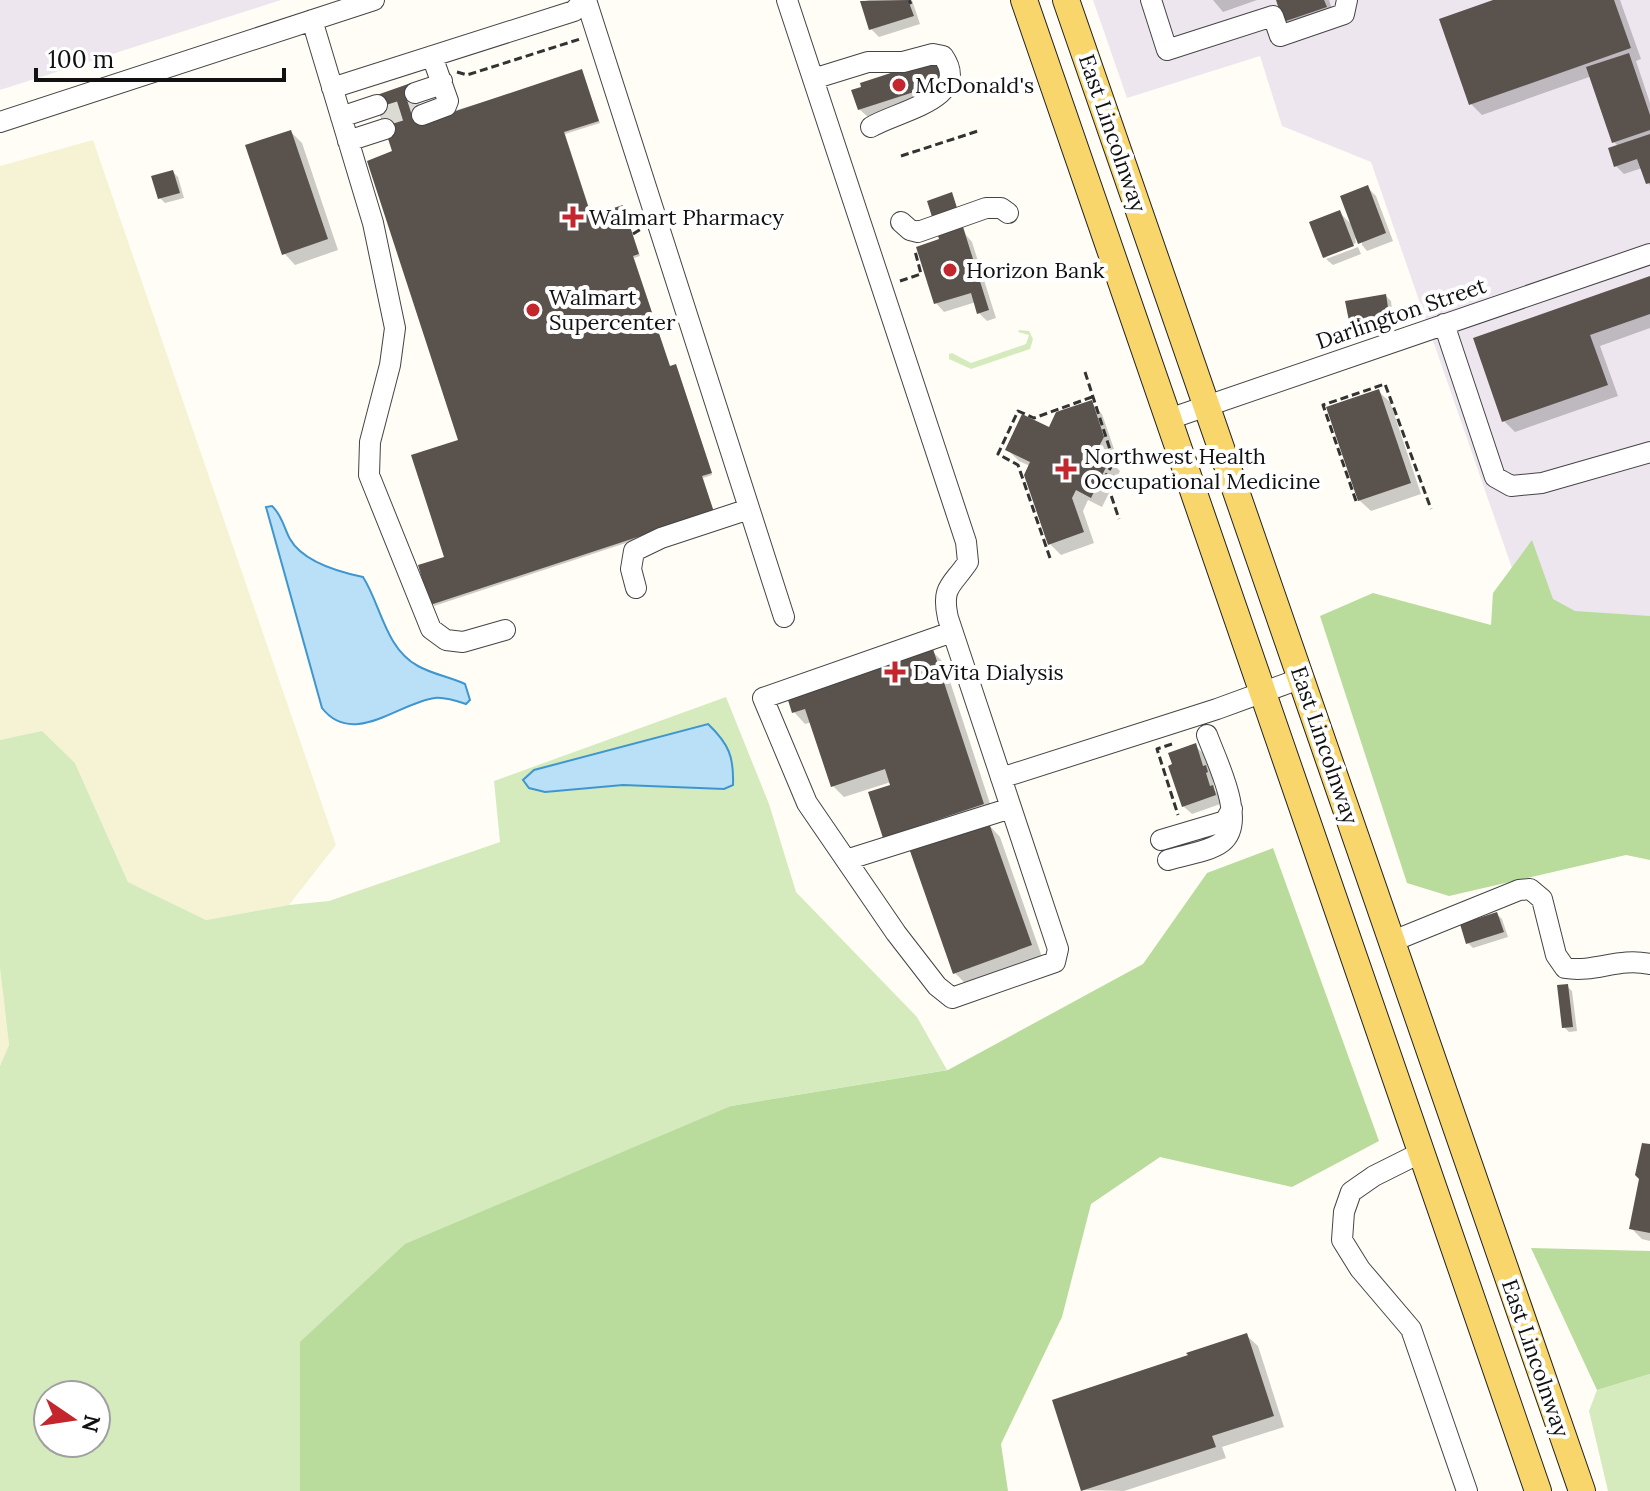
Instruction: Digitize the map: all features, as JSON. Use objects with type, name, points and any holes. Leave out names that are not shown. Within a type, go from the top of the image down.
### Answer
[{"type":"main road","name":"East Lincolnway","points":[[1024,0],[1538,1491]]},
{"type":"main road","name":"East Lincolnway","points":[[1066,0],[1582,1491]]},
{"type":"main road","points":[[1092,197],[1130,183]]},
{"type":"main road","points":[[1422,1152],[1460,1136]]},
{"type":"street","points":[[0,122],[374,0]]},
{"type":"street","points":[[332,88],[574,11],[585,0],[784,617]]},
{"type":"street","points":[[787,0],[969,552],[968,562],[947,587],[944,603],[1058,949],[1055,962],[952,998],[937,986],[807,803],[763,698],[952,632]]},
{"type":"street","points":[[1151,0],[1167,50],[1273,16],[1280,36],[1344,14],[1347,0]]},
{"type":"street","points":[[312,20],[373,223],[395,328],[390,365],[370,442],[369,475],[431,629],[446,640],[463,642],[505,630]]},
{"type":"street","points":[[813,79],[868,62],[903,62],[933,54],[943,56],[949,65],[947,87],[925,105],[888,117],[871,127]]},
{"type":"street","points":[[419,104],[447,81],[432,56]]},
{"type":"street","points":[[345,129],[381,117]]},
{"type":"street","points":[[901,222],[918,232],[986,208],[1001,208],[1008,213]]},
{"type":"street","name":"Darlington Street","points":[[1169,419],[1650,254]]},
{"type":"street","points":[[1444,324],[1495,477],[1511,486],[1542,483],[1650,452]]},
{"type":"street","points":[[636,588],[631,569],[634,551],[661,538],[749,509]]},
{"type":"street","points":[[1001,778],[1302,678]]},
{"type":"street","points":[[1168,860],[1220,843],[1230,832],[1232,809],[1207,735]]},
{"type":"street","points":[[846,860],[1011,808]]},
{"type":"street","points":[[1161,840],[1225,821],[1232,809]]},
{"type":"street","points":[[1393,941],[1519,890],[1530,889],[1542,899],[1556,955],[1565,968],[1581,970],[1632,960],[1650,964]]},
{"type":"street","points":[[1422,1152],[1374,1176],[1351,1192],[1344,1212],[1342,1240],[1360,1269],[1411,1329],[1467,1491]]},
{"type":"path","points":[[447,81],[583,38]]},
{"type":"path","points":[[901,156],[978,131]]},
{"type":"path","points":[[633,234],[641,229]]},
{"type":"path","points":[[881,287],[921,274],[915,251]]},
{"type":"path","points":[[1085,372],[1114,462],[1105,477],[1119,519]]},
{"type":"path","points":[[1356,501],[1323,405],[1385,384],[1431,509]]},
{"type":"path","points":[[1050,558],[1018,465],[998,454],[1018,411],[1034,418],[1092,397]]},
{"type":"path","points":[[1179,819],[1157,749],[1182,741]]},
{"type":"shaded area","points":[[0,0],[281,0],[0,90]]},
{"type":"shaded area","points":[[1093,0],[1650,0],[1650,633],[1530,620],[1371,162],[1282,126],[1260,56],[1127,98]]},
{"type":"shaded area","points":[[93,140],[336,845],[289,905],[206,920],[128,882],[75,763],[42,732],[0,740],[0,166]]},
{"type":"shaded area","points":[[0,968],[9,1045],[0,1066]]},
{"type":"green space","points":[[1019,330],[1029,331],[1033,339],[1030,349],[971,369],[949,359],[952,353],[971,363],[1026,344],[1029,335]]},
{"type":"green space","points":[[1532,540],[1553,599],[1575,611],[1650,616],[1650,860],[1626,855],[1449,896],[1407,883],[1320,616],[1373,593],[1491,625],[1493,593]]},
{"type":"green space","points":[[726,697],[769,804],[796,892],[917,1017],[947,1070],[731,1106],[300,1342],[300,1491],[0,1491],[0,1066],[9,1045],[0,968],[0,740],[42,731],[75,763],[128,882],[206,920],[329,901],[500,842],[494,781]],"holes":[[[708,724],[721,738],[732,766],[733,785],[724,789],[623,785],[545,792],[524,781],[534,770]]]},
{"type":"green space","points":[[1273,848],[1379,1141],[1292,1187],[1160,1157],[1091,1204],[1062,1317],[1001,1444],[1008,1491],[300,1491],[300,1342],[405,1244],[731,1106],[948,1070],[1143,964],[1207,873]]},
{"type":"green space","points":[[1531,1248],[1650,1251],[1650,1374],[1597,1390]]},
{"type":"green space","points":[[1650,1374],[1650,1491],[1608,1491],[1589,1411],[1597,1390]]},
{"type":"water","points":[[272,506],[281,517],[290,539],[304,554],[333,569],[363,577],[398,648],[418,666],[465,684],[470,700],[466,704],[435,698],[377,720],[348,724],[334,719],[322,708],[266,507]]},
{"type":"water","points":[[708,724],[721,738],[731,759],[733,785],[724,789],[623,785],[545,792],[529,788],[523,780],[534,770]]},
{"type":"building","points":[[908,0],[914,16],[869,30],[860,1]]},
{"type":"building","points":[[1276,0],[1324,0],[1327,7],[1283,22]]},
{"type":"building","points":[[1493,0],[1614,0],[1631,48],[1469,105],[1439,19]]},
{"type":"building","points":[[1629,53],[1650,115],[1650,130],[1612,143],[1586,67]]},
{"type":"building","name":"McDonald's","points":[[937,58],[945,82],[858,110],[851,90],[861,87],[860,83]]},
{"type":"building","name":"Walmart Supercenter","points":[[582,69],[599,121],[564,132],[591,215],[623,205],[639,254],[633,256],[670,366],[676,364],[712,473],[702,476],[714,512],[430,605],[418,565],[444,557],[411,455],[458,440],[367,161],[392,151],[374,96],[411,83],[423,118],[438,117]]},
{"type":"building","points":[[291,130],[328,239],[282,255],[245,145]]},
{"type":"building","points":[[1650,134],[1650,183],[1646,184],[1637,159],[1614,167],[1608,148]]},
{"type":"building","points":[[173,170],[180,193],[158,199],[151,176]]},
{"type":"building","points":[[1368,185],[1386,233],[1358,244],[1340,196]]},
{"type":"building","name":"Horizon Bank","points":[[952,192],[989,310],[977,314],[971,293],[934,304],[916,247],[939,239],[927,201]]},
{"type":"building","points":[[1340,210],[1354,246],[1323,258],[1309,222]]},
{"type":"building","points":[[1650,276],[1650,314],[1590,335],[1608,385],[1502,422],[1473,338]]},
{"type":"building","points":[[1386,294],[1389,314],[1349,321],[1345,301]]},
{"type":"building","points":[[1379,389],[1411,483],[1358,501],[1326,407]]},
{"type":"building","name":"Northwest Health Occupational Medicine","points":[[1092,400],[1104,437],[1096,452],[1110,459],[1091,498],[1076,490],[1072,498],[1084,532],[1048,545],[1024,475],[1030,462],[1005,450],[1022,414],[1049,427],[1056,412]]},
{"type":"building","points":[[933,649],[984,804],[883,838],[868,792],[890,785],[885,769],[831,787],[805,709],[792,713],[787,697]]},
{"type":"building","points":[[1196,743],[1216,795],[1182,807],[1168,766],[1172,764],[1168,753]]},
{"type":"building","points":[[989,823],[1032,945],[953,974],[910,851]]},
{"type":"building","points":[[1497,912],[1504,932],[1466,944],[1460,924]]},
{"type":"building","points":[[1568,984],[1573,1027],[1562,1028],[1557,985]]},
{"type":"building","points":[[1642,1143],[1650,1144],[1650,1233],[1629,1229],[1639,1179],[1635,1175]]},
{"type":"building","points":[[1247,1333],[1274,1416],[1212,1436],[1216,1447],[1081,1491],[1052,1400]]},
{"type":"tunnel","points":[[381,117],[419,105]]},
{"type":"place","name":"McDonald's","points":[[899,85]]},
{"type":"place","name":"Walmart Pharmacy","points":[[573,217]]},
{"type":"place","name":"Horizon Bank","points":[[950,270]]},
{"type":"place","name":"Walmart Supercenter","points":[[533,310]]},
{"type":"place","name":"Northwest Health Occupational Medicine","points":[[1066,469]]},
{"type":"place","name":"DaVita Dialysis","points":[[895,672]]}]
